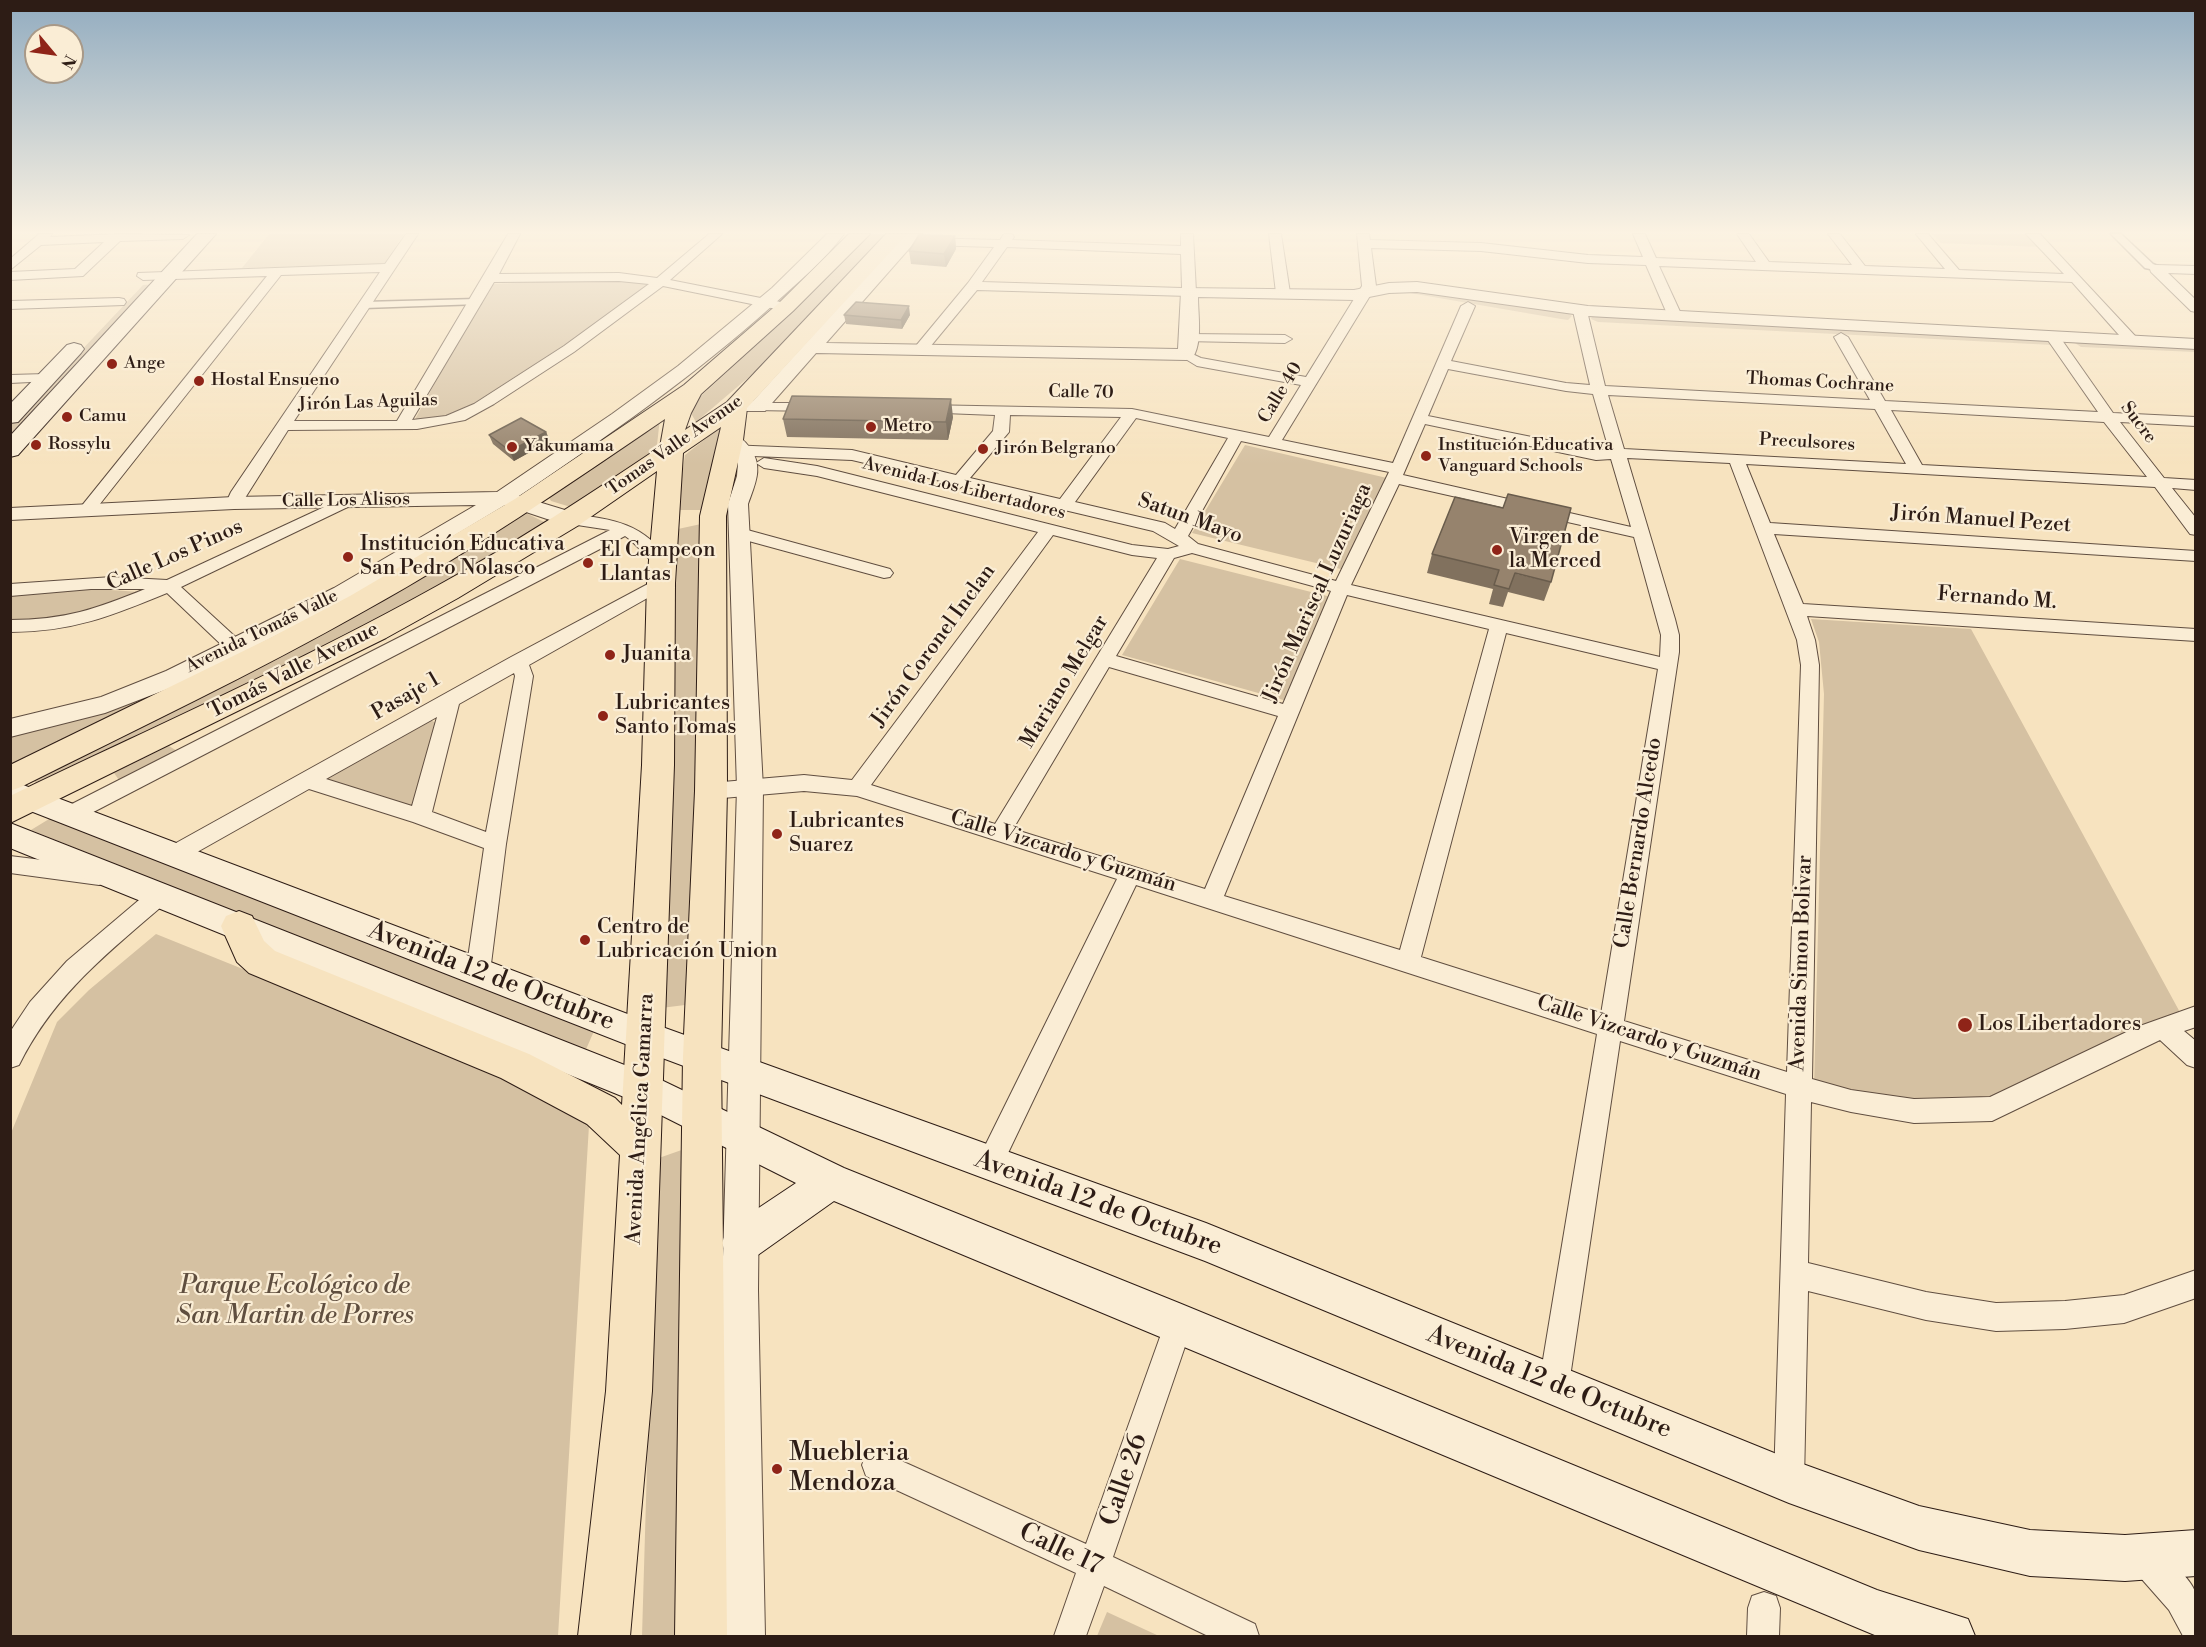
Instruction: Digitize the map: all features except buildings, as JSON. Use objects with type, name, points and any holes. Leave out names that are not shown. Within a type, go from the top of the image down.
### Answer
[{"type":"main road","points":[[100,322],[111,311]]},
{"type":"main road","points":[[10,450],[136,311]]},
{"type":"main road","name":"Tomas Valle Avenue","points":[[514,501],[692,390],[770,311]]},
{"type":"main road","name":"Tomas Valle Avenue","points":[[570,519],[672,450],[747,407],[836,311]]},
{"type":"main road","points":[[10,417],[86,337]]},
{"type":"main road","name":"Avenida Angélica Gamarra","points":[[604,1636],[628,1391],[658,765],[662,573],[673,431],[679,413],[692,390]]},
{"type":"main road","points":[[701,1636],[702,1057],[711,791],[713,516],[727,505],[735,454],[747,407]]},
{"type":"main road","name":"Tomás Valle Avenue","points":[[16,795],[360,602],[514,501]]},
{"type":"main road","name":"Tomás Valle Avenue","points":[[16,795],[376,631],[448,592],[570,519]]},
{"type":"main road","name":"Avenida 12 de Octubre","points":[[16,795],[71,814],[746,1074],[989,1165],[1206,1242],[1789,1481],[1918,1528],[2030,1553],[2143,1557],[2196,1553]]},
{"type":"main road","name":"Avenida 12 de Octubre","points":[[10,835],[642,1088],[831,1182],[1179,1323],[1877,1613],[1951,1636]]},
{"type":"main road","points":[[238,926],[250,951],[262,962],[515,1066],[593,1106],[639,1147]]},
{"type":"main road","points":[[741,1243],[831,1182]]},
{"type":"street","points":[[86,511],[245,311]]},
{"type":"street","points":[[234,503],[360,311]]},
{"type":"street","points":[[402,425],[471,311]]},
{"type":"street","name":"Jirón Las Aguilas","points":[[284,426],[402,425],[439,422],[475,409],[624,311]]},
{"type":"street","name":"Avenida Tomás Valle","points":[[10,728],[51,720],[125,697],[235,647],[514,501],[720,344],[768,311]]},
{"type":"street","points":[[747,407],[818,343],[844,311]]},
{"type":"street","points":[[925,346],[953,311]]},
{"type":"street","points":[[1189,311],[1187,347],[1197,362],[1310,382]]},
{"type":"street","name":"Calle 40","points":[[1274,443],[1354,311]]},
{"type":"street","name":"Jirón Mariscal Luzuriaga","points":[[1212,899],[1341,588],[1396,474],[1466,311]]},
{"type":"street","points":[[1518,311],[1841,337],[2196,344]]},
{"type":"street","points":[[1547,311],[1581,317],[1675,316],[2057,342],[2196,354]]},
{"type":"street","points":[[1673,311],[1675,316]]},
{"type":"street","points":[[2105,311],[2132,341]]},
{"type":"street","name":"Calle Bernardo Alcedo","points":[[1554,1384],[1668,665],[1670,635],[1599,390],[1581,317]]},
{"type":"street","points":[[1841,337],[1917,469]]},
{"type":"street","points":[[818,343],[1159,349],[1285,339]]},
{"type":"street","name":"Sucre","points":[[2057,342],[2109,418],[2196,530]]},
{"type":"street","name":"Thomas Cochrane","points":[[1444,364],[1566,387],[1599,390],[2196,422]]},
{"type":"street","points":[[10,380],[46,378]]},
{"type":"street","points":[[747,407],[831,408]]},
{"type":"street","name":"Calle 70","points":[[911,409],[1132,413],[1274,443],[1641,534]]},
{"type":"street","points":[[941,504],[1001,432],[1003,411]]},
{"type":"street","points":[[1065,504],[1132,413]]},
{"type":"street","name":"Preculsores","points":[[1420,419],[1596,455],[1636,453],[2196,485]]},
{"type":"street","points":[[1185,542],[1237,435]]},
{"type":"street","name":"Satun Mayo","points":[[735,454],[842,454],[961,479],[1159,528],[1185,542],[1341,588],[1668,665]]},
{"type":"street","name":"Avenida Los Libertadores","points":[[735,454],[1132,550],[1168,554],[1185,542]]},
{"type":"street","points":[[825,474],[842,454]]},
{"type":"street","name":"Avenida Simon Bolivar","points":[[1736,458],[1796,609],[1806,640],[1811,689],[1798,1087],[1789,1481]]},
{"type":"street","name":"Calle Los Alisos","points":[[10,514],[350,500],[514,501],[570,519],[626,529],[637,534],[652,548],[662,573]]},
{"type":"street","name":"Calle Los Pinos","points":[[10,626],[46,626],[99,614],[169,586],[350,500]]},
{"type":"street","points":[[727,505],[740,533],[750,788],[741,1243],[744,1636]]},
{"type":"street","name":"Jirón Manuel Pezet","points":[[1764,528],[2196,556]]},
{"type":"street","points":[[71,814],[626,529]]},
{"type":"street","name":"Jirón Coronel Inclan","points":[[857,788],[1048,530]]},
{"type":"street","points":[[740,533],[884,573]]},
{"type":"street","name":"Mariano Melgar","points":[[1001,832],[1168,554]]},
{"type":"street","name":"Pasaje 1","points":[[175,855],[308,782],[518,661],[662,573]]},
{"type":"street","points":[[10,590],[114,585],[169,586],[235,647]]},
{"type":"street","name":"Fernando M.","points":[[1796,609],[2196,635]]},
{"type":"street","points":[[1408,962],[1499,625]]},
{"type":"street","points":[[1106,660],[1289,712]]},
{"type":"street","points":[[478,972],[495,844],[524,676],[518,661]]},
{"type":"street","points":[[420,816],[451,699]]},
{"type":"street","points":[[308,782],[420,816],[495,844]]},
{"type":"street","name":"Calle Vizcardo y Guzmán","points":[[711,791],[804,783],[857,788],[1798,1087],[1851,1101],[1914,1111],[1992,1109],[2196,1016]]},
{"type":"street","points":[[10,864],[115,878]]},
{"type":"street","points":[[989,1165],[1131,874]]},
{"type":"street","points":[[10,1057],[20,1034],[58,984],[160,895]]},
{"type":"street","points":[[2164,1029],[2196,1057]]},
{"type":"street","points":[[1793,1272],[1926,1306],[1996,1317],[2065,1315],[2124,1309],[2196,1284]]},
{"type":"street","name":"Calle 26","points":[[1070,1636],[1179,1323]]},
{"type":"street","name":"Calle 17","points":[[876,1465],[1095,1565],[1243,1636]]},
{"type":"street","points":[[2143,1557],[2178,1596],[2188,1610],[2196,1629]]},
{"type":"green space","points":[[119,311],[133,311],[11,442],[10,426]]},
{"type":"green space","points":[[475,311],[616,311],[462,411],[447,417],[414,421]]},
{"type":"green space","points":[[792,311],[813,311],[756,371],[696,422],[688,408]]},
{"type":"green space","points":[[1514,311],[1553,311],[1568,313],[1572,316],[1568,320]]},
{"type":"green space","points":[[1592,316],[2050,339],[2053,345],[1598,322],[1591,319]]},
{"type":"green space","points":[[2072,341],[2195,346],[2195,352],[2081,347]]},
{"type":"green space","points":[[660,418],[656,454],[574,508],[551,501],[548,496]]},
{"type":"green space","points":[[728,421],[703,510],[677,510],[685,455]]},
{"type":"green space","points":[[1245,445],[1387,478],[1345,570],[1192,533]]},
{"type":"green space","points":[[526,513],[546,523],[361,633],[38,789],[33,778],[517,515]]},
{"type":"green space","points":[[701,524],[693,1004],[661,1008],[678,529]]},
{"type":"green space","points":[[1180,559],[1335,598],[1287,701],[1122,655]]},
{"type":"green space","points":[[96,589],[140,592],[60,617],[11,619],[11,594]]},
{"type":"green space","name":"Los Libertadores","points":[[1811,619],[1971,629],[2182,1016],[1974,1107],[1814,1089],[1824,694],[1819,642]]},
{"type":"green space","points":[[156,695],[11,765],[11,732]]},
{"type":"green space","points":[[429,720],[438,723],[415,805],[409,807],[326,779],[327,776]]},
{"type":"green space","points":[[169,746],[177,751],[119,780],[114,773]]},
{"type":"green space","points":[[54,816],[594,1031],[584,1054],[31,830]]},
{"type":"green space","name":"Parque Ecológico de San Martin de Porres","points":[[156,934],[590,1109],[558,1636],[11,1636],[11,1133],[57,1022],[89,990]]},
{"type":"green space","points":[[693,1146],[684,1636],[642,1636],[656,1159]]},
{"type":"green space","points":[[1107,1612],[1159,1636],[1097,1636]]},
{"type":"place","name":"Ange","points":[[112,364]]},
{"type":"place","name":"Hostal Ensueno","points":[[199,381]]},
{"type":"place","name":"Camu","points":[[67,417]]},
{"type":"place","name":"Metro","points":[[871,427]]},
{"type":"place","name":"Rossylu","points":[[36,445]]},
{"type":"place","name":"Yakumama","points":[[512,447]]},
{"type":"place","name":"Jirón Belgrano","points":[[983,449]]},
{"type":"place","name":"Institución Educativa Vanguard Schools","points":[[1426,456]]},
{"type":"place","name":"Virgen de la Merced","points":[[1497,550]]},
{"type":"place","name":"Institución Educativa San Pedro Nolasco","points":[[348,557]]},
{"type":"place","name":"El Campeon Llantas","points":[[588,563]]},
{"type":"place","name":"Juanita","points":[[610,655]]},
{"type":"place","name":"Lubricantes Santo Tomas","points":[[603,716]]},
{"type":"place","name":"Lubricantes Suarez","points":[[777,834]]},
{"type":"place","name":"Centro de Lubricación Union","points":[[585,940]]},
{"type":"place","name":"Los Libertadores","points":[[1965,1025]]},
{"type":"place","name":"Muebleria Mendoza","points":[[777,1469]]}]
